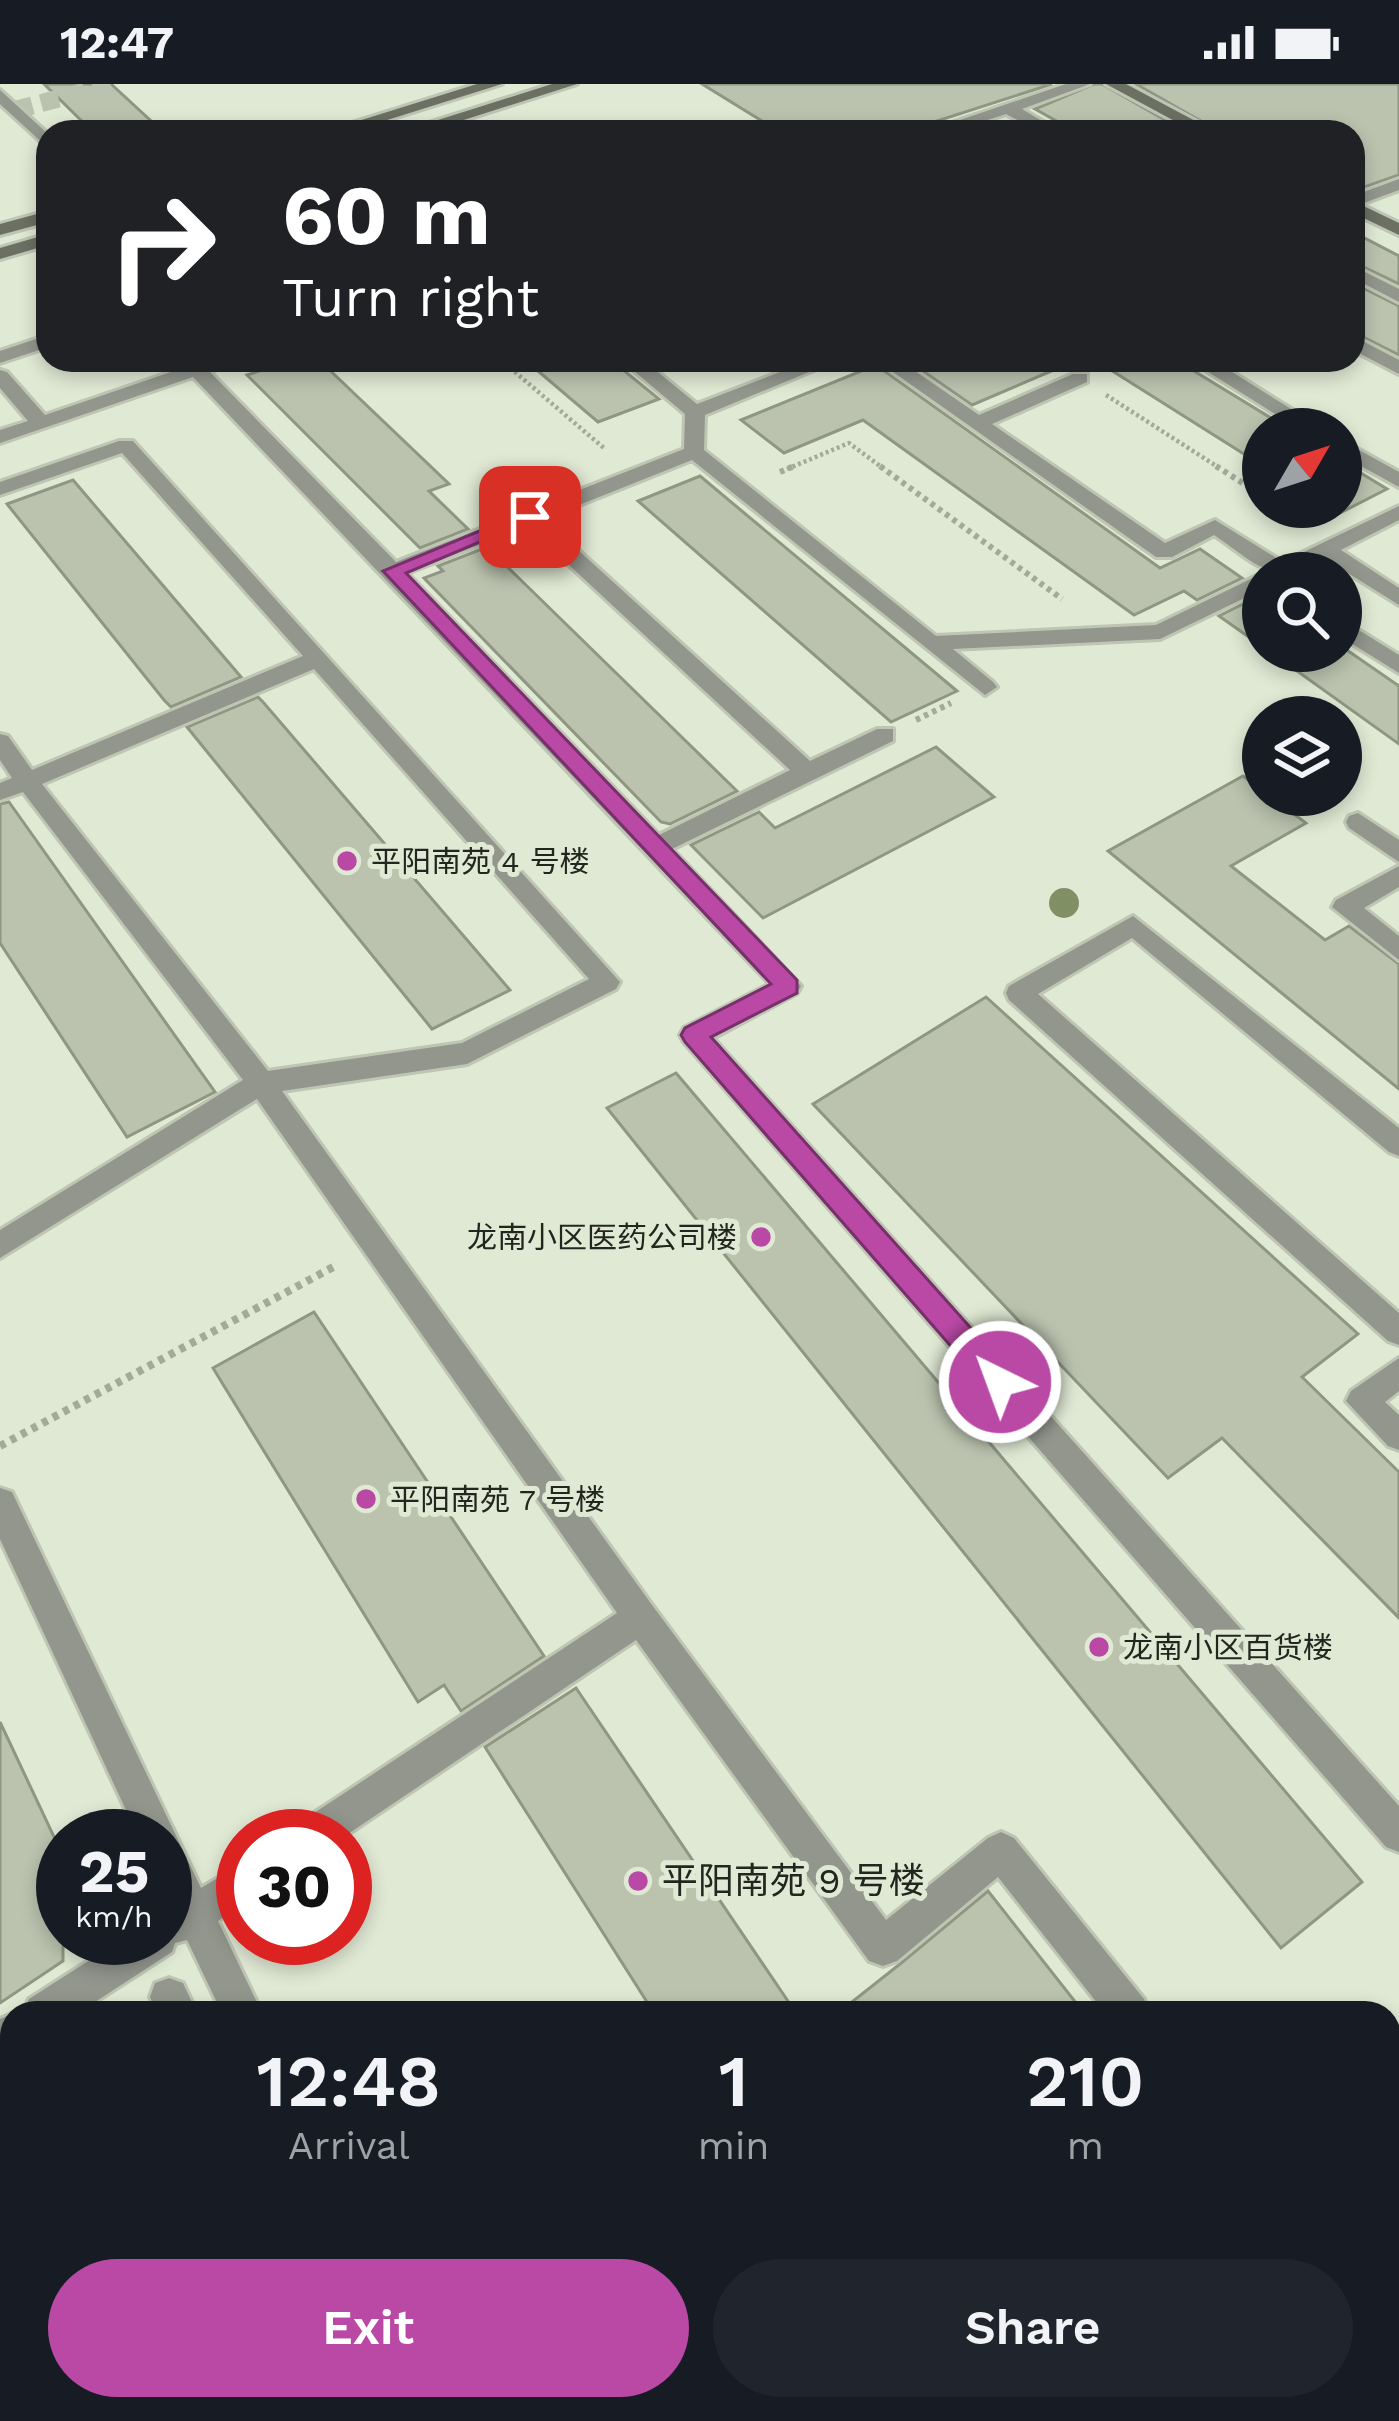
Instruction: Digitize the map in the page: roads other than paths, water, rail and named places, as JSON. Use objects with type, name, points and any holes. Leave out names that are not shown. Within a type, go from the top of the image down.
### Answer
[{"type":"main road","points":[[372,120],[494,84]]},
{"type":"main road","points":[[448,120],[568,84]]},
{"type":"main road","points":[[1114,84],[1184,120]]},
{"type":"main road","points":[[1365,211],[1399,230]]},
{"type":"main road","points":[[0,230],[36,220]]},
{"type":"main road","points":[[0,254],[36,243]]},
{"type":"street","points":[[970,120],[1082,84]]},
{"type":"street","points":[[0,95],[8,112],[36,134]]},
{"type":"street","points":[[1008,108],[1030,120]]},
{"type":"street","points":[[1365,199],[1399,184]]},
{"type":"street","points":[[1365,278],[1399,296]]},
{"type":"street","points":[[0,357],[36,345]]},
{"type":"street","points":[[1365,349],[1399,368]]},
{"type":"street","points":[[0,437],[190,372]]},
{"type":"street","points":[[198,372],[788,986],[694,1035],[1399,1834]]},
{"type":"street","points":[[646,372],[695,412]]},
{"type":"street","points":[[695,412],[797,372]]},
{"type":"street","points":[[903,372],[1164,552],[1215,526],[1246,552]]},
{"type":"street","points":[[1219,372],[1278,408]]},
{"type":"street","points":[[0,376],[41,423]]},
{"type":"street","points":[[976,423],[1080,377]]},
{"type":"street","points":[[694,452],[695,412]]},
{"type":"street","points":[[0,489],[126,445],[607,982],[467,1053],[261,1083],[0,1245]]},
{"type":"street","points":[[393,571],[694,452]]},
{"type":"street","points":[[694,452],[985,687]]},
{"type":"street","points":[[1362,459],[1399,481]]},
{"type":"street","points":[[1319,552],[1399,512]]},
{"type":"street","points":[[530,517],[808,772]]},
{"type":"street","points":[[1325,549],[1399,598]]},
{"type":"street","points":[[930,643],[1160,632],[1242,591]]},
{"type":"street","points":[[1362,640],[1399,666]]},
{"type":"street","points":[[0,792],[317,659]]},
{"type":"street","points":[[657,846],[885,735]]},
{"type":"street","points":[[0,742],[261,1083],[640,1617],[883,1947],[1001,1851],[1120,2001]]},
{"type":"street","points":[[1358,822],[1399,853]]},
{"type":"street","points":[[1399,875],[1345,907],[1399,950]]},
{"type":"street","points":[[1399,1144],[1133,925],[1019,993],[1399,1332]]},
{"type":"street","points":[[1399,1372],[1362,1401],[1399,1436]]},
{"type":"street","points":[[0,1503],[144,1809]]},
{"type":"street","points":[[352,1809],[640,1617]]},
{"type":"street","points":[[192,1953],[232,2001]]},
{"type":"street","points":[[62,2001],[117,1965]]},
{"type":"tunnel","points":[[15,110],[114,84]]},
{"type":"place","name":"平阳南苑 4 号楼","points":[[347,861]]},
{"type":"place","name":"龙南小区医药公司楼","points":[[761,1237]]},
{"type":"place","name":"平阳南苑 7 号楼","points":[[366,1499]]},
{"type":"place","name":"龙南小区百货楼","points":[[1099,1647]]},
{"type":"place","name":"平阳南苑 9 号楼","points":[[638,1881]]}]
